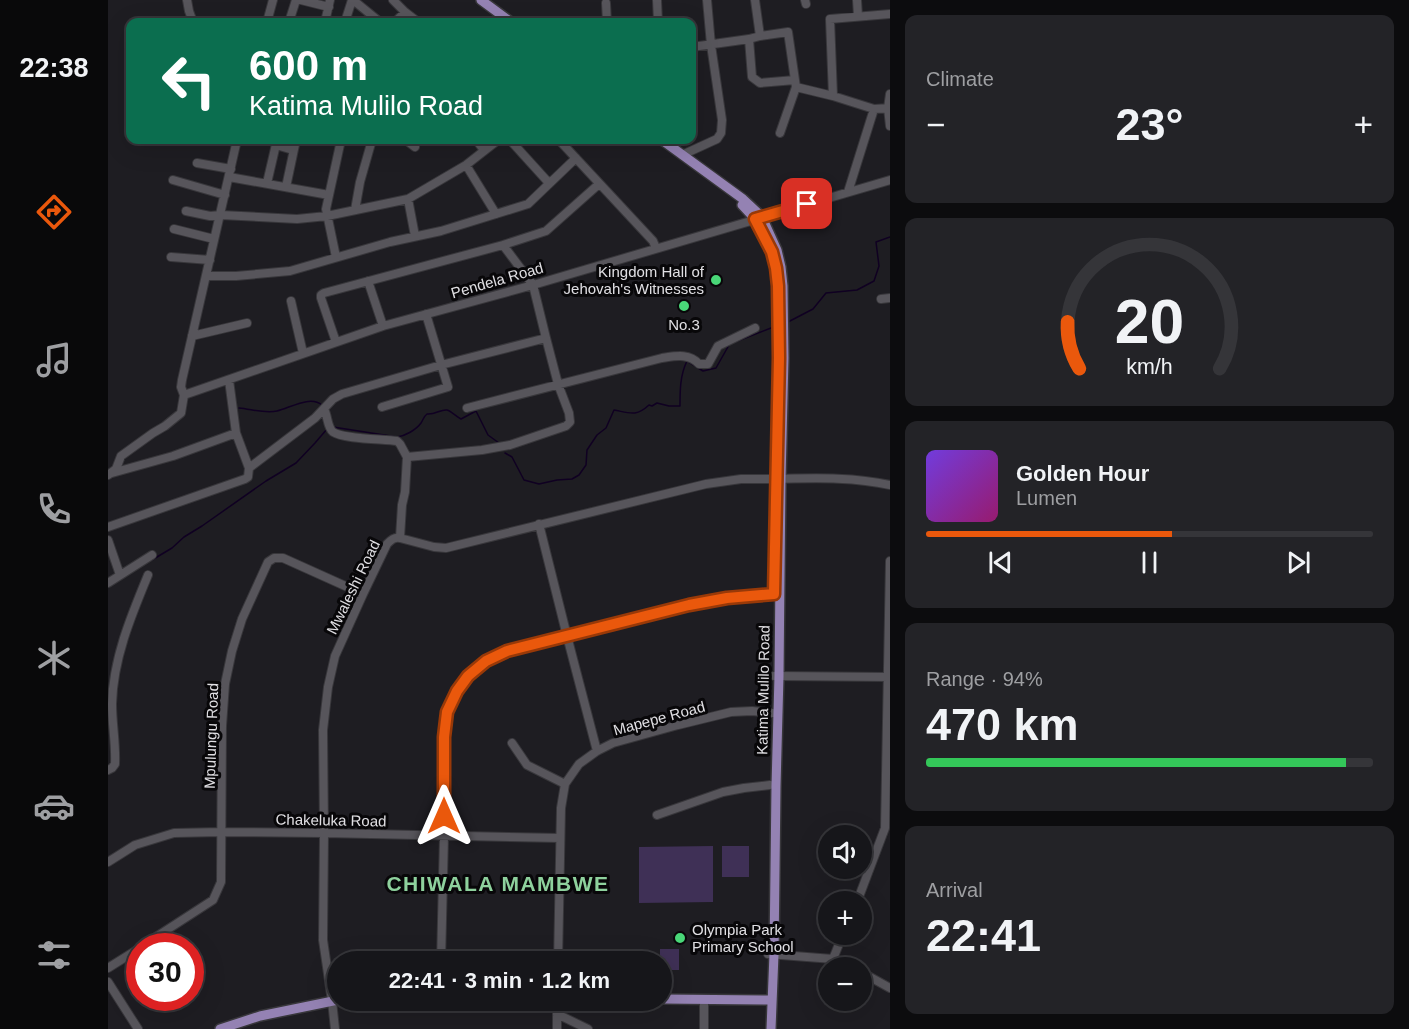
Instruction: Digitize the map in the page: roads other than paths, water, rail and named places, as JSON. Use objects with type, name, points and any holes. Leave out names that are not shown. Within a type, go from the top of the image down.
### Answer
[{"type":"main road","points":[[481,0],[506,18]]},
{"type":"main road","name":"Katima Mulilo Road","points":[[667,144],[743,199],[758,218],[777,250],[781,267],[784,358],[778,479],[776,777],[771,954],[766,1029]]},
{"type":"main road","name":"Katima Mulilo Road","points":[[771,954],[770,785],[772,713],[777,676]]},
{"type":"main road","points":[[672,999],[769,1000]]},
{"type":"main road","name":"Katima Mulilo Road","points":[[769,1000],[771,1029]]},
{"type":"main road","points":[[220,1029],[260,1016],[327,1003]]},
{"type":"street","points":[[187,0],[192,18]]},
{"type":"street","points":[[268,18],[273,0]]},
{"type":"street","points":[[290,18],[296,0]]},
{"type":"street","points":[[301,0],[329,4]]},
{"type":"street","points":[[346,18],[353,0],[375,18]]},
{"type":"street","points":[[393,0],[413,18]]},
{"type":"street","points":[[657,0],[658,18]]},
{"type":"street","points":[[682,155],[717,139],[721,133],[722,120],[707,0]]},
{"type":"street","points":[[755,0],[760,36]]},
{"type":"street","points":[[857,0],[858,16]]},
{"type":"street","points":[[606,3],[607,18]]},
{"type":"street","points":[[399,18],[405,12]]},
{"type":"street","points":[[833,96],[830,19],[890,14]]},
{"type":"street","points":[[696,47],[788,32],[796,83],[780,133]]},
{"type":"street","points":[[749,39],[752,77],[760,83],[796,83],[874,110],[889,108]]},
{"type":"street","points":[[890,94],[890,126]]},
{"type":"street","points":[[848,192],[874,110]]},
{"type":"street","points":[[109,474],[116,469],[121,456],[181,413],[184,395],[181,387],[182,380],[236,144]]},
{"type":"street","points":[[267,183],[277,144]]},
{"type":"street","points":[[281,144],[293,150]]},
{"type":"street","points":[[286,187],[295,144]]},
{"type":"street","points":[[336,257],[326,209],[340,144]]},
{"type":"street","points":[[355,210],[371,144]]},
{"type":"street","points":[[411,144],[415,147]]},
{"type":"street","points":[[479,144],[484,150]]},
{"type":"street","points":[[186,211],[210,216],[221,214],[297,219],[327,216],[408,199],[466,165],[492,144]]},
{"type":"street","points":[[514,144],[549,183]]},
{"type":"street","points":[[563,144],[656,248]]},
{"type":"street","points":[[206,276],[290,271],[390,242],[441,231],[528,204],[576,158]]},
{"type":"street","points":[[197,163],[267,183],[329,195]]},
{"type":"street","points":[[466,165],[496,214]]},
{"type":"street","points":[[172,180],[225,195]]},
{"type":"street","name":"Pendela Road","points":[[184,395],[383,326],[533,285],[890,180]]},
{"type":"street","points":[[336,342],[321,296],[324,293],[503,245],[546,231],[599,184]]},
{"type":"street","points":[[408,199],[415,236]]},
{"type":"street","points":[[174,229],[214,239]]},
{"type":"street","points":[[406,457],[510,445],[570,423],[533,285],[503,245]]},
{"type":"street","points":[[171,257],[210,260]]},
{"type":"street","points":[[368,281],[383,326]]},
{"type":"street","points":[[291,301],[303,353]]},
{"type":"street","points":[[382,407],[448,387],[426,314]]},
{"type":"street","points":[[192,336],[247,323]]},
{"type":"street","points":[[467,408],[663,358],[681,355],[696,360],[699,364],[708,364],[718,346],[755,328]]},
{"type":"street","points":[[249,468],[315,418],[333,399],[342,394],[546,338]]},
{"type":"street","points":[[108,527],[248,477],[249,468],[236,433],[229,380]]},
{"type":"street","points":[[324,409],[333,432],[345,436],[397,441],[400,444],[406,457],[400,538]]},
{"type":"street","points":[[109,474],[173,456],[236,433]]},
{"type":"street","name":"Mwaleshi Road","points":[[327,960],[323,940],[323,730],[328,687],[335,656],[387,544],[395,537],[446,548],[706,484],[741,479],[852,479],[890,485]]},
{"type":"street","points":[[539,524],[597,751]]},
{"type":"street","points":[[108,540],[120,575]]},
{"type":"street","points":[[108,583],[152,555]]},
{"type":"street","name":"Mpulungu Road","points":[[162,933],[213,900],[219,891],[225,684],[242,618],[268,562],[274,558],[283,558],[363,594]]},
{"type":"street","points":[[861,891],[887,828],[890,561]]},
{"type":"street","points":[[108,770],[116,764],[112,704],[115,673],[148,575]]},
{"type":"street","points":[[441,951],[444,737],[447,712],[457,691],[468,676],[486,661],[507,651],[689,605],[727,598],[777,594]]},
{"type":"street","points":[[777,676],[889,677]]},
{"type":"street","name":"Mapepe Road","points":[[558,951],[561,808],[566,784],[579,764],[613,743],[678,725],[731,712],[772,713]]},
{"type":"street","points":[[512,743],[527,765],[566,784]]},
{"type":"street","points":[[657,815],[723,792],[770,785]]},
{"type":"street","name":"Chakeluka Road","points":[[108,862],[135,845],[174,833],[324,833],[560,838]]},
{"type":"street","points":[[771,954],[818,958]]},
{"type":"street","name":"Mpulungu Road","points":[[108,968],[126,957]]},
{"type":"street","points":[[872,978],[890,988]]},
{"type":"street","points":[[108,982],[138,1029]]},
{"type":"street","points":[[704,1000],[704,1029]]},
{"type":"street","name":"Mwaleshi Road","points":[[335,1011],[335,1029]]},
{"type":"street","points":[[557,1029],[557,1014],[588,1029]]},
{"type":"waterway","points":[[788,322],[813,309],[826,293],[857,290],[874,281],[879,266],[876,242],[890,237]]},
{"type":"waterway","points":[[735,342],[771,328]]},
{"type":"waterway","points":[[505,453],[512,457],[524,480],[539,484],[572,479],[579,475],[586,465],[587,450],[597,435],[606,428],[614,410],[636,413],[657,403],[680,406],[680,389],[687,361],[703,371],[716,368],[729,345]]},
{"type":"waterway","points":[[239,408],[272,412],[312,401],[322,405]]},
{"type":"waterway","points":[[333,427],[397,437],[416,428],[427,414],[447,410],[461,419],[476,411],[488,435],[499,443]]},
{"type":"waterway","points":[[152,560],[266,481],[296,463],[327,429]]},
{"type":"place","name":"Kingdom Hall of Jehovah's Witnesses","points":[[716,280]]},
{"type":"place","name":"No.3","points":[[684,306]]},
{"type":"place","name":"Olympia Park Primary School","points":[[680,938]]},
{"type":"district","name":"CHIWALA MAMBWE","points":[[498,883]]}]
